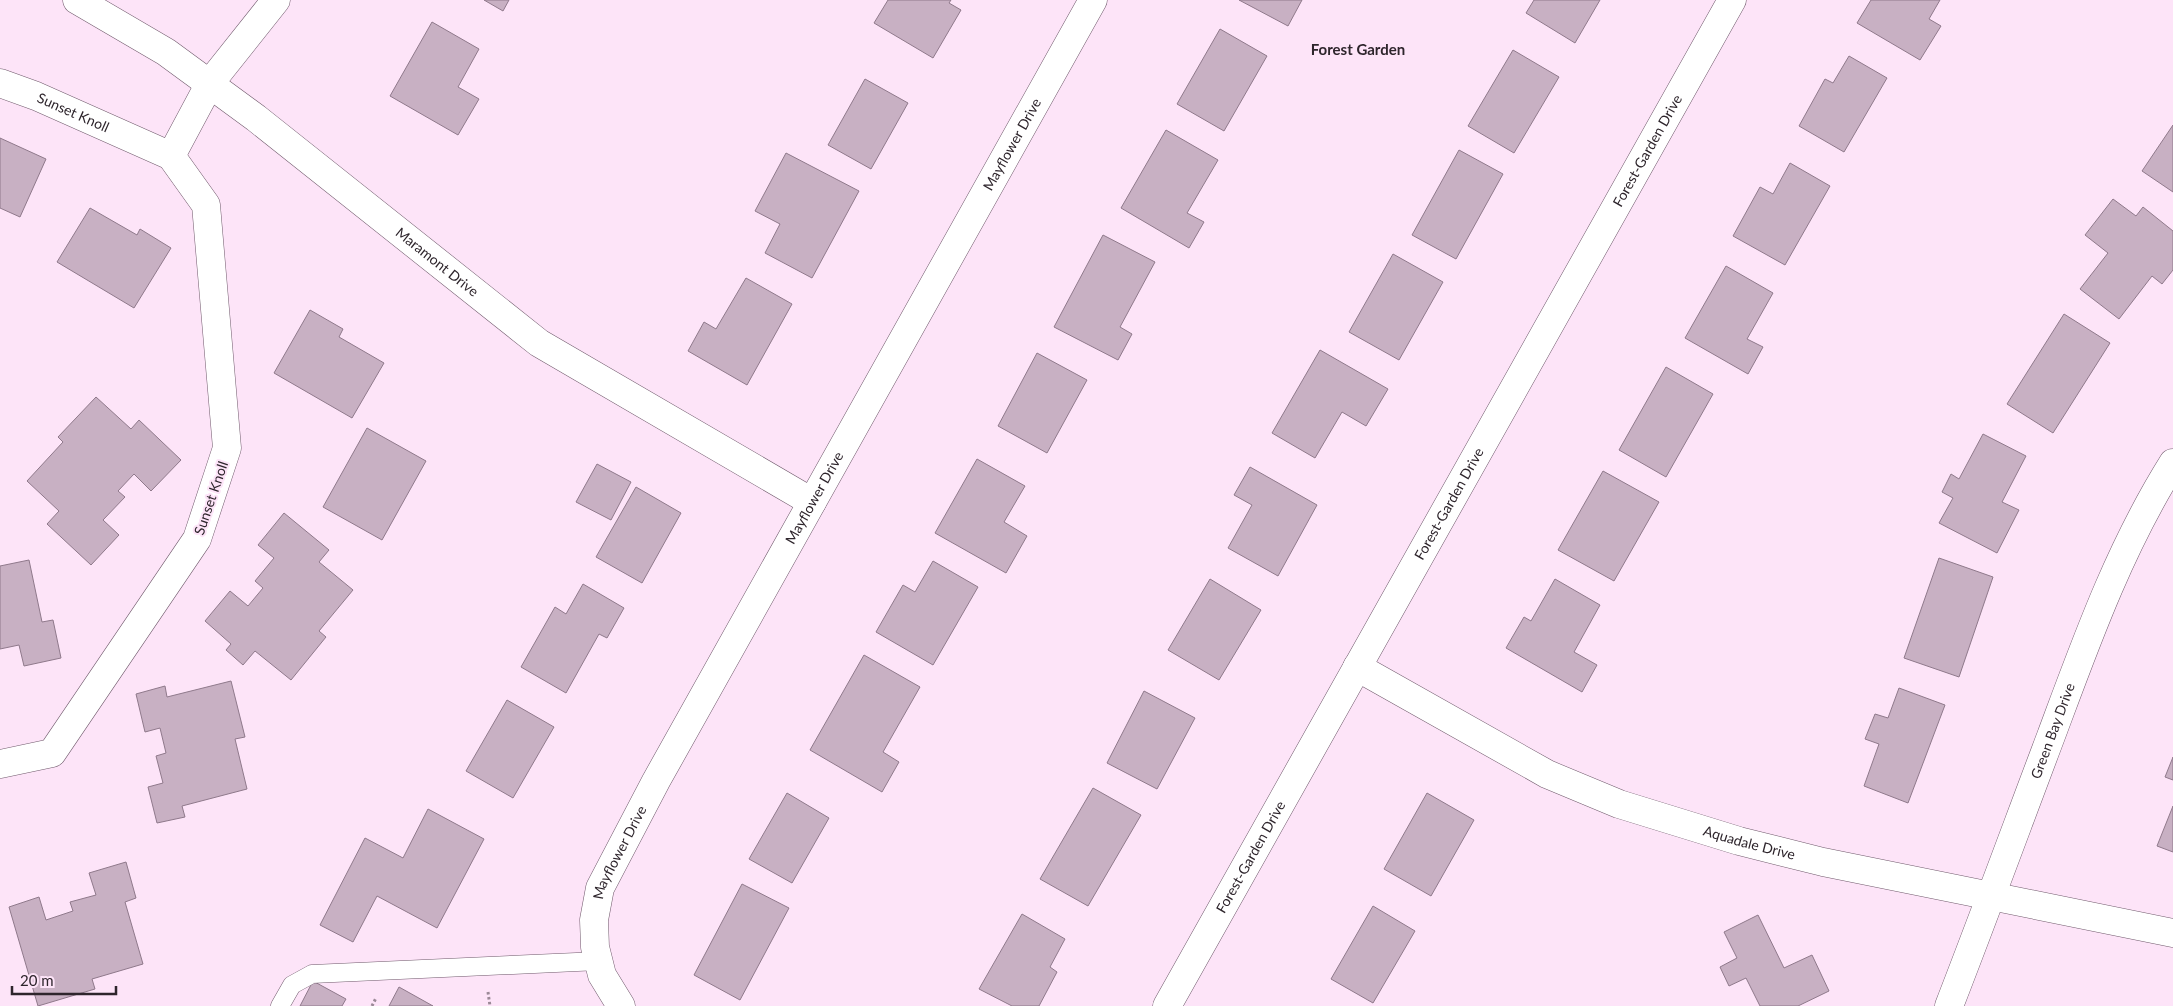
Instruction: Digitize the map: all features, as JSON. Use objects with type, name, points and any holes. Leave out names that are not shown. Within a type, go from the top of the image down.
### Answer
[{"type":"street","name":"Maramont Drive","points":[[77,0],[166,52],[264,124],[539,343],[812,502]]},
{"type":"street","points":[[171,156],[210,84],[276,0]]},
{"type":"street","name":"Mayflower Drive","points":[[621,1006],[602,975],[595,947],[594,920],[600,888],[660,772],[1093,0]]},
{"type":"street","name":"Forest-Garden Drive","points":[[1166,1006],[1732,0]]},
{"type":"street","name":"Sunset Knoll","points":[[0,83],[36,96],[171,156],[206,205],[227,448],[197,539],[52,754],[0,764]]},
{"type":"street","name":"Green Bay Drive","points":[[1949,1006],[1992,896],[2093,621],[2121,557],[2150,501],[2173,463]]},
{"type":"street","name":"Aquadale Drive","points":[[1357,667],[1548,774],[1619,804],[1739,841],[1836,864],[2173,933]]},
{"type":"lane","points":[[280,1006],[292,985],[312,974],[599,961]]},
{"type":"building","points":[[484,0],[509,0],[503,11]]},
{"type":"building","points":[[888,0],[951,0],[949,3],[961,10],[933,58],[874,23]]},
{"type":"building","points":[[1239,0],[1302,0],[1288,26]]},
{"type":"building","points":[[1534,0],[1600,0],[1575,43],[1526,13]]},
{"type":"building","points":[[1871,0],[1940,0],[1929,19],[1941,26],[1920,60],[1857,23]]},
{"type":"building","points":[[432,22],[479,49],[458,87],[479,99],[458,135],[390,96]]},
{"type":"building","points":[[1220,29],[1267,56],[1224,131],[1177,104]]},
{"type":"building","points":[[1513,50],[1559,77],[1514,153],[1468,126]]},
{"type":"building","points":[[1849,56],[1887,78],[1844,152],[1799,126],[1825,79],[1833,83]]},
{"type":"building","points":[[865,79],[908,103],[871,169],[828,145]]},
{"type":"building","points":[[2173,125],[2173,192],[2142,171]]},
{"type":"building","points":[[1166,130],[1218,160],[1187,213],[1204,222],[1189,248],[1121,208]]},
{"type":"building","points":[[0,138],[46,159],[20,217],[0,208]]},
{"type":"building","points":[[1459,150],[1503,174],[1456,259],[1412,235]]},
{"type":"building","points":[[786,153],[859,191],[812,278],[765,253],[780,224],[755,211]]},
{"type":"building","points":[[1790,163],[1830,186],[1785,265],[1733,236],[1760,187],[1773,194]]},
{"type":"building","points":[[2113,199],[2136,216],[2143,207],[2173,231],[2173,270],[2162,284],[2152,276],[2119,319],[2080,289],[2108,253],[2085,235]]},
{"type":"building","points":[[90,208],[137,235],[140,229],[171,248],[134,308],[57,262]]},
{"type":"building","points":[[1103,235],[1155,262],[1120,327],[1132,334],[1118,360],[1054,327]]},
{"type":"building","points":[[1393,254],[1443,282],[1399,360],[1349,332]]},
{"type":"building","points":[[1726,266],[1773,293],[1747,339],[1763,347],[1748,374],[1685,338]]},
{"type":"building","points":[[746,278],[792,304],[747,385],[688,351],[704,322],[716,329]]},
{"type":"building","points":[[310,310],[343,329],[339,337],[384,363],[352,418],[274,373]]},
{"type":"building","points":[[2064,314],[2110,343],[2053,433],[2007,404]]},
{"type":"building","points":[[1320,350],[1388,389],[1366,426],[1342,412],[1315,458],[1272,433]]},
{"type":"building","points":[[1037,353],[1087,380],[1047,453],[998,426]]},
{"type":"building","points":[[1666,367],[1713,394],[1666,477],[1619,450]]},
{"type":"building","points":[[96,397],[131,429],[139,420],[181,460],[151,491],[134,474],[118,491],[125,497],[103,520],[119,535],[91,565],[47,524],[59,511],[27,481],[63,442],[58,437]]},
{"type":"building","points":[[367,428],[426,461],[382,540],[323,507]]},
{"type":"building","points":[[1983,434],[2026,456],[2002,502],[2019,510],[1997,553],[1939,523],[1953,498],[1942,492],[1951,474],[1959,479]]},
{"type":"building","points":[[977,459],[1025,486],[1004,522],[1027,536],[1006,573],[935,533]]},
{"type":"building","points":[[597,464],[631,482],[611,520],[576,502]]},
{"type":"building","points":[[1250,467],[1317,505],[1278,576],[1228,548],[1252,505],[1234,495]]},
{"type":"building","points":[[1603,471],[1659,502],[1614,581],[1558,550]]},
{"type":"building","points":[[636,487],[681,513],[642,583],[596,557]]},
{"type":"building","points":[[284,513],[329,550],[319,562],[353,590],[319,631],[326,637],[291,680],[255,651],[243,665],[226,650],[231,644],[205,621],[230,591],[248,606],[263,588],[255,581],[274,558],[258,545]]},
{"type":"building","points":[[1939,558],[1993,577],[1959,677],[1904,658]]},
{"type":"building","points":[[29,560],[42,622],[53,620],[61,658],[24,666],[19,645],[0,649],[0,566]]},
{"type":"building","points":[[933,561],[978,587],[933,665],[876,632],[903,585],[915,592]]},
{"type":"building","points":[[1210,579],[1261,610],[1219,680],[1168,650]]},
{"type":"building","points":[[1555,579],[1600,605],[1574,652],[1597,665],[1582,692],[1506,648],[1524,617],[1531,621]]},
{"type":"building","points":[[583,584],[624,608],[607,638],[599,634],[566,693],[521,667],[555,607],[566,614]]},
{"type":"building","points":[[864,655],[920,687],[883,752],[899,762],[882,792],[810,750]]},
{"type":"building","points":[[231,681],[245,737],[235,739],[247,789],[182,806],[185,817],[157,823],[148,787],[163,783],[156,756],[166,753],[160,728],[145,732],[136,694],[165,686],[167,697]]},
{"type":"building","points":[[1899,688],[1945,705],[1908,803],[1864,786],[1879,744],[1865,739],[1875,714],[1888,718]]},
{"type":"building","points":[[1144,691],[1195,718],[1157,789],[1107,763]]},
{"type":"building","points":[[507,700],[554,727],[513,798],[466,771]]},
{"type":"building","points":[[2173,757],[2173,780],[2165,777]]},
{"type":"building","points":[[1093,788],[1141,815],[1088,906],[1040,879]]},
{"type":"building","points":[[787,793],[829,818],[792,883],[749,859]]},
{"type":"building","points":[[1427,793],[1474,820],[1431,896],[1384,869]]},
{"type":"building","points":[[2173,806],[2173,852],[2157,846]]},
{"type":"building","points":[[428,809],[484,839],[437,928],[377,896],[353,942],[320,925],[365,838],[403,858]]},
{"type":"building","points":[[126,862],[136,898],[125,902],[143,964],[92,979],[95,989],[38,1006],[9,907],[39,897],[46,920],[73,911],[70,902],[96,895],[89,873]]},
{"type":"building","points":[[742,884],[789,908],[740,1000],[694,975]]},
{"type":"building","points":[[1373,906],[1415,931],[1373,1003],[1331,979]]},
{"type":"building","points":[[1022,914],[1065,939],[1050,967],[1057,972],[1039,1006],[1012,1006],[979,989]]},
{"type":"building","points":[[1758,915],[1784,968],[1812,955],[1829,991],[1798,1006],[1760,1006],[1746,978],[1729,986],[1720,967],[1737,958],[1724,932]]},
{"type":"building","points":[[313,981],[346,999],[342,1006],[300,1006]]},
{"type":"building","points":[[399,987],[433,1006],[389,1006]]},
{"type":"district","name":"Forest Garden","points":[[1358,50]]}]
